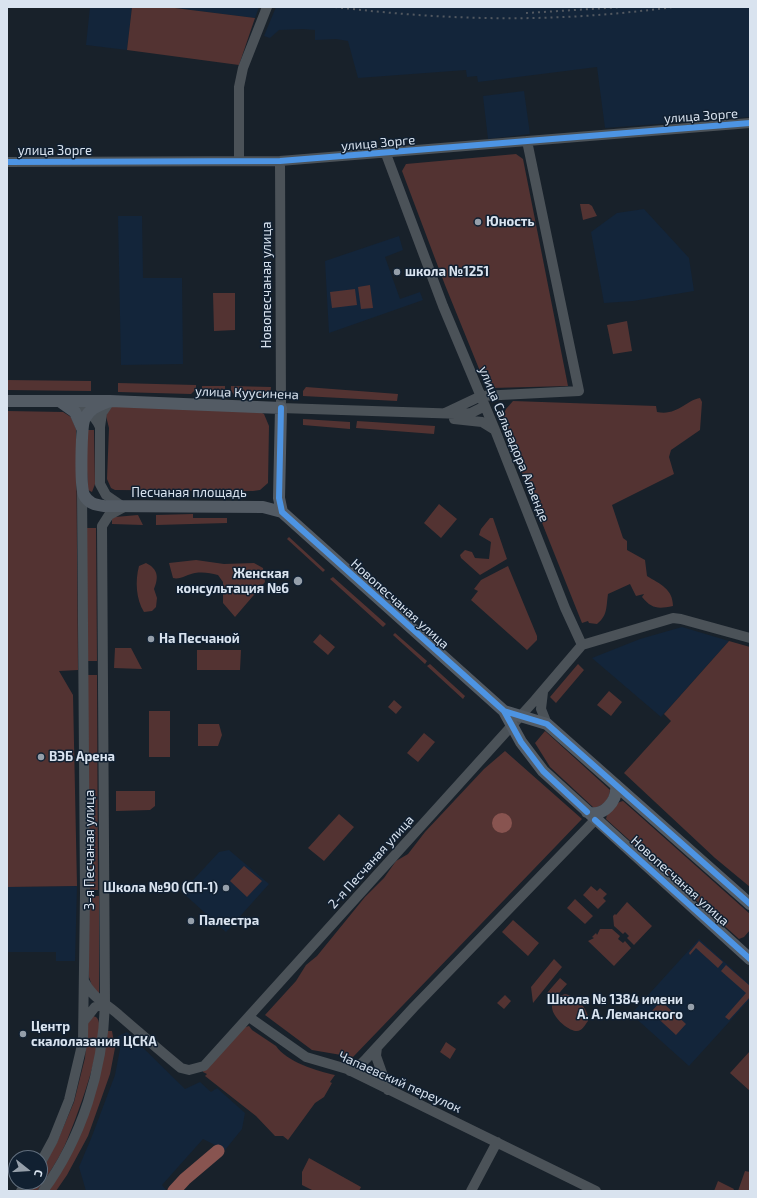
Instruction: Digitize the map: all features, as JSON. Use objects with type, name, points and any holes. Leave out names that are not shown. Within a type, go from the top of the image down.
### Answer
[{"type":"main road","name":"улица Куусинена","points":[[7,401],[110,401],[281,408]]},
{"type":"main road","points":[[82,489],[82,428],[84,419],[94,408],[110,401]]},
{"type":"main road","points":[[61,402],[75,412],[82,428]]},
{"type":"main road","points":[[281,408],[279,503],[282,512]]},
{"type":"main road","name":"Песчаная площадь","points":[[82,489],[84,496],[92,504],[104,506],[253,507],[271,508],[282,512]]},
{"type":"main road","name":"Песчаная площадь","points":[[253,507],[270,501],[279,490]]},
{"type":"main road","name":"Новопесчаная улица","points":[[282,512],[516,721],[521,742],[543,770],[591,816],[750,959]]},
{"type":"main road","points":[[516,721],[547,724],[750,904]]},
{"type":"main road","points":[[591,816],[593,814],[600,814],[608,806],[615,797],[616,785]]},
{"type":"street","points":[[239,161],[239,87],[244,68],[266,7]]},
{"type":"street","name":"улица Зорге","points":[[7,162],[280,161],[386,154],[750,123]]},
{"type":"street","points":[[441,414],[480,396],[579,391],[527,141]]},
{"type":"street","name":"улица Сальвадора Альенде","points":[[386,154],[443,306],[480,396],[496,430],[565,608],[582,646]]},
{"type":"street","name":"Новопесчаная улица","points":[[280,161],[281,408]]},
{"type":"street","name":"Песчаная площадь","points":[[110,401],[102,413],[100,427],[100,484],[106,495],[124,507]]},
{"type":"street","points":[[61,402],[77,406],[89,412],[100,427]]},
{"type":"street","name":"улица Куусинена","points":[[281,408],[441,414],[471,413],[485,406]]},
{"type":"street","points":[[441,414],[460,420],[482,422],[496,430]]},
{"type":"street","name":"3-я Песчаная улица","points":[[48,1150],[69,1100],[80,1057],[84,1021],[82,489]]},
{"type":"street","name":"3-я Песчаная улица","points":[[43,1191],[62,1162],[75,1134],[95,1077],[102,1036],[104,1004],[102,526],[109,515],[124,507]]},
{"type":"street","points":[[516,721],[582,646],[673,618],[750,638]]},
{"type":"street","points":[[544,690],[540,704],[542,714],[547,724]]},
{"type":"street","name":"2-я Песчаная улица","points":[[249,1017],[516,721]]},
{"type":"street","points":[[350,1071],[362,1064],[376,1047],[591,816]]},
{"type":"street","points":[[84,981],[88,990],[95,998],[127,1022],[181,1068],[189,1070],[204,1066],[249,1017]]},
{"type":"street","points":[[84,1021],[95,1007],[104,1004]]},
{"type":"street","name":"Чапаевский переулок","points":[[249,1017],[306,1057],[350,1071],[596,1191]]},
{"type":"street","points":[[102,1036],[111,1020],[119,1019],[127,1022]]},
{"type":"street","points":[[376,1047],[376,1056],[388,1090]]},
{"type":"street","points":[[471,1191],[497,1142]]},
{"type":"shaded area","points":[[90,7],[132,7],[127,50],[86,45]]},
{"type":"shaded area","points":[[132,7],[167,7],[255,18],[239,65],[127,50]]},
{"type":"shaded area","points":[[167,7],[259,7],[255,18]]},
{"type":"shaded area","points":[[276,7],[750,7],[750,117],[605,128],[597,67],[478,82],[477,76],[467,77],[466,70],[358,78],[348,41],[336,39],[315,40],[315,30],[303,29],[279,30],[270,38],[264,36]]},
{"type":"shaded area","points":[[524,91],[530,134],[488,139],[483,96]]},
{"type":"shaded area","name":"Юность","points":[[516,154],[523,159],[568,386],[492,388],[486,386],[445,285],[402,171],[406,164]]},
{"type":"shaded area","points":[[580,204],[589,204],[592,206],[597,216],[583,220]]},
{"type":"shaded area","points":[[644,209],[689,258],[694,291],[633,301],[604,303],[591,232],[617,213]]},
{"type":"shaded area","points":[[118,216],[142,216],[143,278],[182,278],[183,364],[121,365]]},
{"type":"shaded area","points":[[399,236],[403,250],[385,257],[400,299],[420,292],[423,300],[329,333],[325,261]]},
{"type":"shaded area","points":[[370,285],[373,308],[361,309],[358,287]]},
{"type":"shaded area","points":[[355,289],[357,305],[332,308],[330,292]]},
{"type":"shaded area","points":[[213,293],[235,293],[235,330],[214,331]]},
{"type":"shaded area","points":[[627,321],[632,351],[613,354],[607,325]]},
{"type":"shaded area","points":[[7,380],[91,381],[91,391],[7,390]]},
{"type":"shaded area","points":[[118,383],[196,385],[196,389],[191,394],[118,392]]},
{"type":"shaded area","points":[[202,386],[225,386],[225,390],[220,395],[207,395],[202,392]]},
{"type":"shaded area","points":[[231,386],[271,387],[270,396],[234,395],[231,390]]},
{"type":"shaded area","points":[[306,387],[398,394],[397,401],[303,396],[303,391]]},
{"type":"shaded area","points":[[700,398],[702,402],[700,430],[671,450],[669,457],[674,474],[612,505],[623,538],[627,541],[627,550],[645,560],[647,576],[668,591],[671,595],[673,606],[659,608],[652,606],[642,597],[644,594],[636,596],[630,584],[608,594],[607,607],[601,621],[597,624],[589,623],[588,621],[582,623],[501,420],[506,409],[513,401],[656,406],[657,412],[664,413],[676,410],[695,399]]},
{"type":"shaded area","points":[[110,406],[258,411],[264,414],[269,426],[268,483],[260,490],[253,491],[115,490],[111,488],[107,479],[109,428],[106,416]]},
{"type":"shaded area","points":[[7,411],[63,412],[71,417],[76,429],[78,670],[59,671],[73,695],[77,886],[7,887]]},
{"type":"shaded area","points":[[303,419],[350,422],[350,429],[303,425]]},
{"type":"shaded area","points":[[357,421],[435,426],[434,434],[356,428]]},
{"type":"shaded area","points":[[85,430],[94,430],[95,484],[92,492],[88,490]]},
{"type":"shaded area","points":[[439,504],[457,519],[441,538],[424,523]]},
{"type":"shaded area","points":[[193,514],[193,518],[227,518],[227,523],[156,525],[156,515]]},
{"type":"shaded area","points":[[138,515],[143,525],[112,524],[112,518]]},
{"type":"shaded area","points":[[490,518],[493,518],[507,559],[480,575],[461,558],[460,555],[465,550],[472,552],[475,558],[489,559],[491,542],[479,535],[481,529]]},
{"type":"shaded area","points":[[85,528],[96,528],[97,661],[86,661]]},
{"type":"shaded area","points":[[289,537],[325,570],[323,572],[287,539]]},
{"type":"shaded area","points":[[196,560],[224,564],[254,563],[263,568],[265,582],[235,617],[223,603],[223,582],[218,575],[198,573],[173,578],[169,563]]},
{"type":"shaded area","points":[[146,563],[153,568],[157,577],[154,589],[157,598],[156,607],[152,611],[144,612],[139,601],[137,578],[139,566]]},
{"type":"shaded area","points":[[508,566],[537,636],[537,640],[527,650],[471,600],[478,591],[474,589],[481,580]]},
{"type":"shaded area","points":[[333,577],[386,624],[383,627],[330,579]]},
{"type":"shaded area","points":[[682,627],[729,641],[661,717],[592,658],[640,639]]},
{"type":"shaded area","points":[[395,633],[427,661],[425,664],[393,635]]},
{"type":"shaded area","points":[[320,634],[335,647],[328,655],[313,642]]},
{"type":"shaded area","points":[[729,641],[750,647],[750,887],[715,858],[624,773],[671,721],[664,714]]},
{"type":"shaded area","points":[[115,648],[131,648],[142,669],[114,668]]},
{"type":"shaded area","points":[[197,650],[241,650],[240,670],[197,670]]},
{"type":"shaded area","points":[[430,664],[465,696],[463,699],[427,666]]},
{"type":"shaded area","points":[[578,664],[584,670],[556,703],[550,697]]},
{"type":"shaded area","points":[[87,675],[97,675],[98,890],[89,890]]},
{"type":"shaded area","points":[[609,691],[622,702],[611,716],[597,705]]},
{"type":"shaded area","points":[[394,700],[402,707],[396,714],[388,707]]},
{"type":"shaded area","points":[[149,711],[170,711],[170,757],[149,757]]},
{"type":"shaded area","points":[[198,724],[219,724],[222,735],[218,746],[198,746]]},
{"type":"shaded area","points":[[545,731],[610,790],[609,796],[603,804],[594,808],[550,767],[535,743]]},
{"type":"shaded area","points":[[424,733],[435,742],[418,762],[407,753]]},
{"type":"shaded area","points":[[505,751],[582,819],[353,1057],[312,1050],[265,1015],[296,981],[306,965],[317,956],[365,897],[384,878],[396,861],[408,854],[425,832],[484,769]]},
{"type":"shaded area","points":[[116,791],[155,791],[155,806],[150,810],[116,811]]},
{"type":"shaded area","points":[[623,801],[750,914],[750,930],[744,937],[739,939],[606,819],[612,808]]},
{"type":"shaded area","points":[[502,813],[509,816],[512,823],[509,830],[502,833],[495,830],[492,823],[495,816]]},
{"type":"shaded area","points":[[339,814],[354,827],[324,861],[308,848]]},
{"type":"shaded area","name":"Школа №90 (СП-1)","points":[[229,850],[269,884],[226,932],[182,892],[219,852]]},
{"type":"shaded area","points":[[244,866],[262,881],[247,897],[230,881]]},
{"type":"shaded area","points":[[77,886],[75,961],[56,961],[56,952],[7,952],[7,887]]},
{"type":"shaded area","points":[[591,886],[597,891],[600,888],[607,894],[603,898],[606,901],[598,909],[583,895]]},
{"type":"shaded area","points":[[89,896],[99,896],[99,995],[92,986],[89,977]]},
{"type":"shaded area","points":[[575,899],[593,916],[585,924],[567,908]]},
{"type":"shaded area","points":[[627,902],[652,926],[634,945],[627,938],[629,936],[625,932],[623,934],[614,926],[613,916],[615,914],[616,915]]},
{"type":"shaded area","points":[[513,920],[539,943],[528,956],[502,932]]},
{"type":"shaded area","points":[[600,929],[612,929],[620,936],[618,939],[623,943],[625,941],[631,948],[614,966],[588,941],[594,938],[592,937],[596,933],[597,935]]},
{"type":"shaded area","name":"Школа № 1384 имени А. А. Леманского","points":[[699,939],[750,985],[750,999],[689,1066],[631,1014]]},
{"type":"shaded area","points":[[699,941],[723,962],[718,968],[696,948],[690,955],[689,953]]},
{"type":"shaded area","points":[[554,959],[562,967],[533,1003],[531,987]]},
{"type":"shaded area","points":[[726,965],[750,986],[750,997],[729,1020],[725,1017],[746,993],[721,971]]},
{"type":"shaded area","points":[[560,978],[567,984],[554,999],[547,993]]},
{"type":"shaded area","points":[[565,994],[578,1001],[587,1012],[588,1021],[579,1031],[572,1030],[567,1027],[556,1016],[553,1010],[552,1004],[556,998]]},
{"type":"shaded area","points":[[505,995],[511,1001],[504,1009],[497,1003]]},
{"type":"shaded area","points":[[661,1001],[686,1024],[676,1035],[651,1012]]},
{"type":"shaded area","points":[[93,1016],[96,1017],[99,1025],[99,1039],[95,1058],[69,1135],[62,1151],[48,1174],[48,1158],[57,1142],[74,1102],[85,1058],[88,1023]]},
{"type":"shaded area","points":[[249,1026],[252,1030],[276,1046],[287,1057],[311,1068],[335,1075],[330,1082],[332,1083],[324,1097],[315,1103],[288,1140],[283,1136],[275,1136],[256,1116],[205,1076],[207,1074],[203,1072],[203,1068],[242,1028]]},
{"type":"shaded area","points":[[108,1031],[112,1031],[115,1048],[110,1074],[88,1136],[67,1175],[56,1191],[48,1191],[66,1163]]},
{"type":"shaded area","points":[[127,1032],[185,1089],[200,1082],[211,1092],[217,1088],[245,1113],[242,1129],[225,1150],[203,1139],[162,1185],[167,1191],[86,1191],[79,1167],[115,1075],[120,1049],[118,1036]]},
{"type":"shaded area","points":[[446,1042],[456,1049],[450,1059],[440,1052]]},
{"type":"shaded area","points":[[750,1051],[750,1091],[730,1073]]},
{"type":"shaded area","points":[[309,1158],[361,1187],[359,1191],[314,1191],[302,1185],[302,1172]]},
{"type":"shaded area","points":[[745,1171],[750,1172],[750,1191],[738,1191]]},
{"type":"shaded area","points":[[718,1181],[734,1189],[733,1191],[714,1191]]},
{"type":"waterway","points":[[174,1191],[185,1179],[218,1151]]},
{"type":"railway","points":[[335,7],[421,15],[504,18],[587,16],[673,7]]},
{"type":"railway","points":[[526,13],[623,7]]},
{"type":"cycle path","points":[[7,162],[280,161],[750,123]]},
{"type":"cycle path","points":[[281,408],[279,498],[282,512],[504,711],[521,742],[543,771],[587,812]]},
{"type":"cycle path","points":[[504,711],[547,724],[750,904]]},
{"type":"cycle path","points":[[595,820],[750,959]]},
{"type":"place","name":"Юность","points":[[478,222]]},
{"type":"place","name":"школа №1251","points":[[397,272]]},
{"type":"place","name":"Женская консультация №6","points":[[298,581]]},
{"type":"place","name":"На Песчаной","points":[[151,639]]},
{"type":"place","name":"ВЭБ Арена","points":[[41,757]]},
{"type":"place","name":"Школа №90 (СП-1)","points":[[226,888]]},
{"type":"place","name":"Палестра","points":[[191,921]]},
{"type":"place","name":"Школа № 1384 имени А. А. Леманского","points":[[691,1007]]},
{"type":"place","name":"Центр скалолазания ЦСКА","points":[[23,1034]]}]
